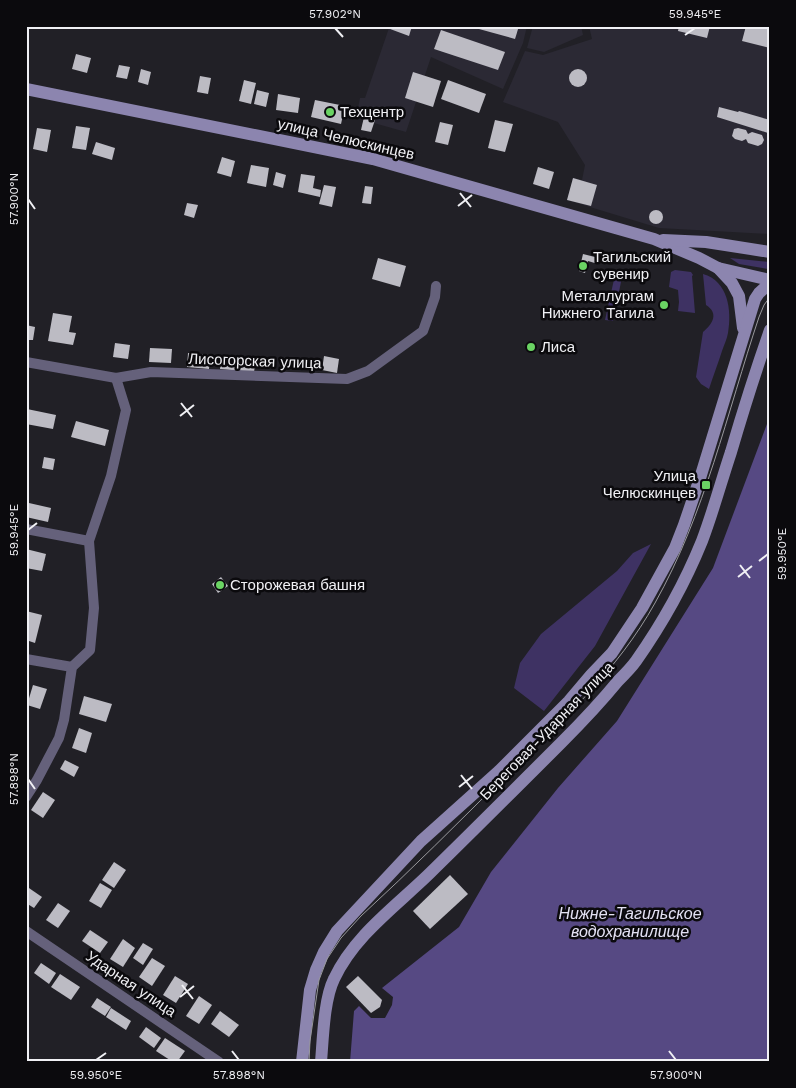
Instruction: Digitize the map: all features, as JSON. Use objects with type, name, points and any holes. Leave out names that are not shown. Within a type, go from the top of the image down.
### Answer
[{"type":"main road","name":"улица Челюскинцев","points":[[26,90],[373,159],[654,239],[718,268],[770,281]]},
{"type":"main road","name":"улица Челюскинцев","points":[[654,239],[706,242],[770,252]]},
{"type":"main road","name":"Береговая-Ударная улица","points":[[718,268],[732,282],[740,296],[744,333]]},
{"type":"main road","name":"Береговая-Ударная улица","points":[[302,1062],[310,990],[324,952],[337,932],[422,841],[499,771],[569,701],[612,653],[642,608],[675,548],[702,475],[755,299],[770,281]]},
{"type":"main road","name":"Береговая-Ударная улица","points":[[321,1062],[328,998],[332,981],[364,934],[428,874],[601,702],[635,662],[672,604],[702,541],[770,330]]},
{"type":"street","name":"Лисогорская улица","points":[[26,362],[116,378],[151,372],[347,379],[368,371],[423,331],[435,297],[436,286]]},
{"type":"street","points":[[26,797],[59,738],[64,720],[72,667],[90,650],[94,608],[89,541],[111,476],[126,410],[116,378]]},
{"type":"street","points":[[26,529],[89,541]]},
{"type":"street","points":[[26,659],[72,667]]},
{"type":"street","name":"Ударная улица","points":[[26,931],[219,1062]]},
{"type":"shaded area","points":[[385,26],[527,26],[523,43],[503,89],[431,57],[406,132],[356,118],[360,98],[365,98],[389,28]]},
{"type":"shaded area","points":[[533,26],[581,26],[583,35],[544,52],[527,48]]},
{"type":"shaded area","points":[[589,26],[770,26],[770,234],[659,228],[567,200],[573,178],[582,180],[585,165],[558,122],[503,102],[525,51],[543,55],[592,39]]},
{"type":"shaded area","points":[[730,258],[770,262],[770,267],[768,269],[739,264]]},
{"type":"shaded area","points":[[675,270],[691,272],[693,275],[695,313],[678,311],[678,290],[669,287],[671,272]]},
{"type":"shaded area","points":[[703,274],[718,283],[723,290],[729,315],[727,337],[709,389],[701,384],[696,377],[703,332],[710,326],[713,318],[712,311],[706,305]]},
{"type":"shaded area","points":[[615,275],[622,277],[613,321],[605,320]]},
{"type":"shaded area","points":[[651,544],[595,646],[544,711],[514,688],[520,663],[541,634],[617,571],[633,553]]},
{"type":"water","name":"Нижне-Тагильское водохранилище","points":[[770,416],[770,1062],[350,1062],[354,1011],[359,1006],[371,1018],[385,1018],[392,1005],[393,997],[382,988],[459,927],[491,872],[558,788],[617,721],[713,568]]},
{"type":"building","points":[[382,26],[412,26],[409,36]]},
{"type":"building","points":[[479,26],[519,26],[515,39],[479,29]]},
{"type":"building","points":[[679,26],[710,26],[707,38],[678,31]]},
{"type":"building","points":[[746,26],[770,26],[770,48],[742,41]]},
{"type":"building","points":[[441,30],[505,52],[498,70],[434,49]]},
{"type":"building","points":[[76,54],[91,58],[87,73],[72,69]]},
{"type":"building","points":[[119,65],[130,67],[127,79],[116,77]]},
{"type":"building","points":[[141,69],[151,72],[148,85],[138,82]]},
{"type":"building","points":[[574,69],[582,69],[587,74],[585,85],[574,87],[569,82],[569,74]]},
{"type":"building","points":[[413,72],[441,81],[433,107],[405,98]]},
{"type":"building","points":[[200,76],[211,78],[208,94],[197,92]]},
{"type":"building","points":[[244,80],[256,83],[251,104],[239,101]]},
{"type":"building","points":[[448,80],[486,94],[479,113],[441,99]]},
{"type":"building","points":[[257,90],[269,93],[266,107],[254,104]]},
{"type":"building","points":[[278,94],[300,98],[298,113],[276,110]]},
{"type":"building","points":[[315,100],[345,106],[341,124],[311,117]]},
{"type":"building","points":[[719,107],[770,120],[768,133],[717,117]]},
{"type":"building","points":[[364,117],[375,120],[371,132],[361,130]]},
{"type":"building","points":[[495,120],[513,124],[505,152],[488,148]]},
{"type":"building","points":[[440,122],[453,125],[448,145],[435,142]]},
{"type":"building","points":[[76,126],[90,128],[86,150],[72,148]]},
{"type":"building","points":[[37,128],[51,130],[47,152],[33,149]]},
{"type":"building","points":[[734,129],[746,130],[748,134],[752,132],[762,135],[764,140],[762,144],[758,146],[748,143],[746,139],[742,141],[735,139],[732,136]]},
{"type":"building","points":[[96,142],[115,148],[112,160],[92,154]]},
{"type":"building","points":[[222,157],[235,161],[231,177],[217,173]]},
{"type":"building","points":[[251,165],[269,168],[266,187],[247,183]]},
{"type":"building","points":[[538,167],[554,172],[549,189],[533,184]]},
{"type":"building","points":[[276,172],[286,175],[283,188],[273,185]]},
{"type":"building","points":[[301,174],[315,176],[313,188],[321,190],[320,197],[298,192]]},
{"type":"building","points":[[573,178],[597,185],[591,206],[567,200]]},
{"type":"building","points":[[324,185],[336,187],[332,207],[319,204]]},
{"type":"building","points":[[365,186],[373,187],[371,204],[362,203]]},
{"type":"building","points":[[187,203],[198,205],[194,218],[184,215]]},
{"type":"building","points":[[653,210],[659,210],[663,217],[659,224],[653,224],[649,220],[649,214]]},
{"type":"building","name":"Тагильский сувенир","points":[[583,254],[599,258],[598,264],[588,261],[585,273],[579,271]]},
{"type":"building","points":[[378,258],[406,266],[400,287],[372,279]]},
{"type":"building","points":[[53,313],[72,316],[69,332],[76,333],[73,345],[48,341]]},
{"type":"building","points":[[26,325],[35,327],[33,340],[26,340]]},
{"type":"building","points":[[115,343],[130,345],[128,359],[113,357]]},
{"type":"building","points":[[150,348],[172,349],[171,363],[149,362]]},
{"type":"building","points":[[188,353],[210,355],[209,369],[187,367]]},
{"type":"building","points":[[222,355],[256,358],[254,372],[220,369]]},
{"type":"building","points":[[324,356],[339,359],[337,373],[322,370]]},
{"type":"building","points":[[27,409],[56,415],[53,429],[26,424]]},
{"type":"building","points":[[76,421],[109,430],[105,446],[71,437]]},
{"type":"building","points":[[44,457],[55,459],[53,470],[42,468]]},
{"type":"building","points":[[29,503],[51,508],[48,522],[26,517]]},
{"type":"building","points":[[26,549],[46,554],[42,571],[26,568]]},
{"type":"building","name":"Сторожевая башня","points":[[221,577],[228,586],[218,593],[212,584]]},
{"type":"building","points":[[26,611],[42,615],[35,643],[26,640]]},
{"type":"building","points":[[33,685],[47,689],[40,709],[27,705]]},
{"type":"building","points":[[84,696],[112,704],[106,722],[79,714]]},
{"type":"building","points":[[79,728],[92,733],[86,753],[72,748]]},
{"type":"building","points":[[65,760],[79,767],[74,777],[60,769]]},
{"type":"building","points":[[43,792],[55,800],[43,818],[31,810]]},
{"type":"building","points":[[114,862],[126,870],[114,888],[102,880]]},
{"type":"building","points":[[450,875],[468,894],[430,929],[413,911]]},
{"type":"building","points":[[100,883],[112,890],[101,908],[89,901]]},
{"type":"building","points":[[26,886],[42,897],[34,908],[26,903]]},
{"type":"building","points":[[58,903],[70,911],[58,928],[46,920]]},
{"type":"building","points":[[90,930],[108,942],[100,953],[82,941]]},
{"type":"building","points":[[123,939],[135,948],[123,967],[110,959]]},
{"type":"building","points":[[143,943],[153,949],[143,965],[133,958]]},
{"type":"building","points":[[152,958],[165,966],[152,986],[139,977]]},
{"type":"building","points":[[41,963],[56,973],[49,984],[34,973]]},
{"type":"building","points":[[60,974],[80,987],[71,1000],[51,987]]},
{"type":"building","points":[[175,976],[188,984],[176,1003],[163,995]]},
{"type":"building","points":[[358,976],[382,1000],[380,1007],[371,1013],[346,987]]},
{"type":"building","points":[[199,996],[212,1005],[199,1024],[186,1016]]},
{"type":"building","points":[[97,998],[111,1007],[105,1016],[91,1007]]},
{"type":"building","points":[[111,1008],[131,1021],[126,1030],[106,1017]]},
{"type":"building","points":[[220,1011],[239,1025],[229,1037],[211,1024]]},
{"type":"building","points":[[146,1027],[161,1038],[154,1048],[139,1037]]},
{"type":"building","points":[[165,1038],[185,1051],[177,1062],[173,1062],[156,1051]]},
{"type":"tram line","points":[[309,1062],[310,1041],[319,980],[327,959],[341,938],[361,916],[548,735],[587,694],[624,651],[655,603],[673,569],[688,534],[714,463],[759,317],[770,297]]},
{"type":"place","name":"Техцентр","points":[[330,112]]},
{"type":"place","name":"Тагильский сувенир","points":[[583,266]]},
{"type":"place","name":"Металлургам Нижнего Тагила","points":[[664,305]]},
{"type":"place","name":"Лиса","points":[[531,347]]},
{"type":"place","name":"Улица Челюскинцев","points":[[706,485]]},
{"type":"place","name":"Сторожевая башня","points":[[220,585]]}]
